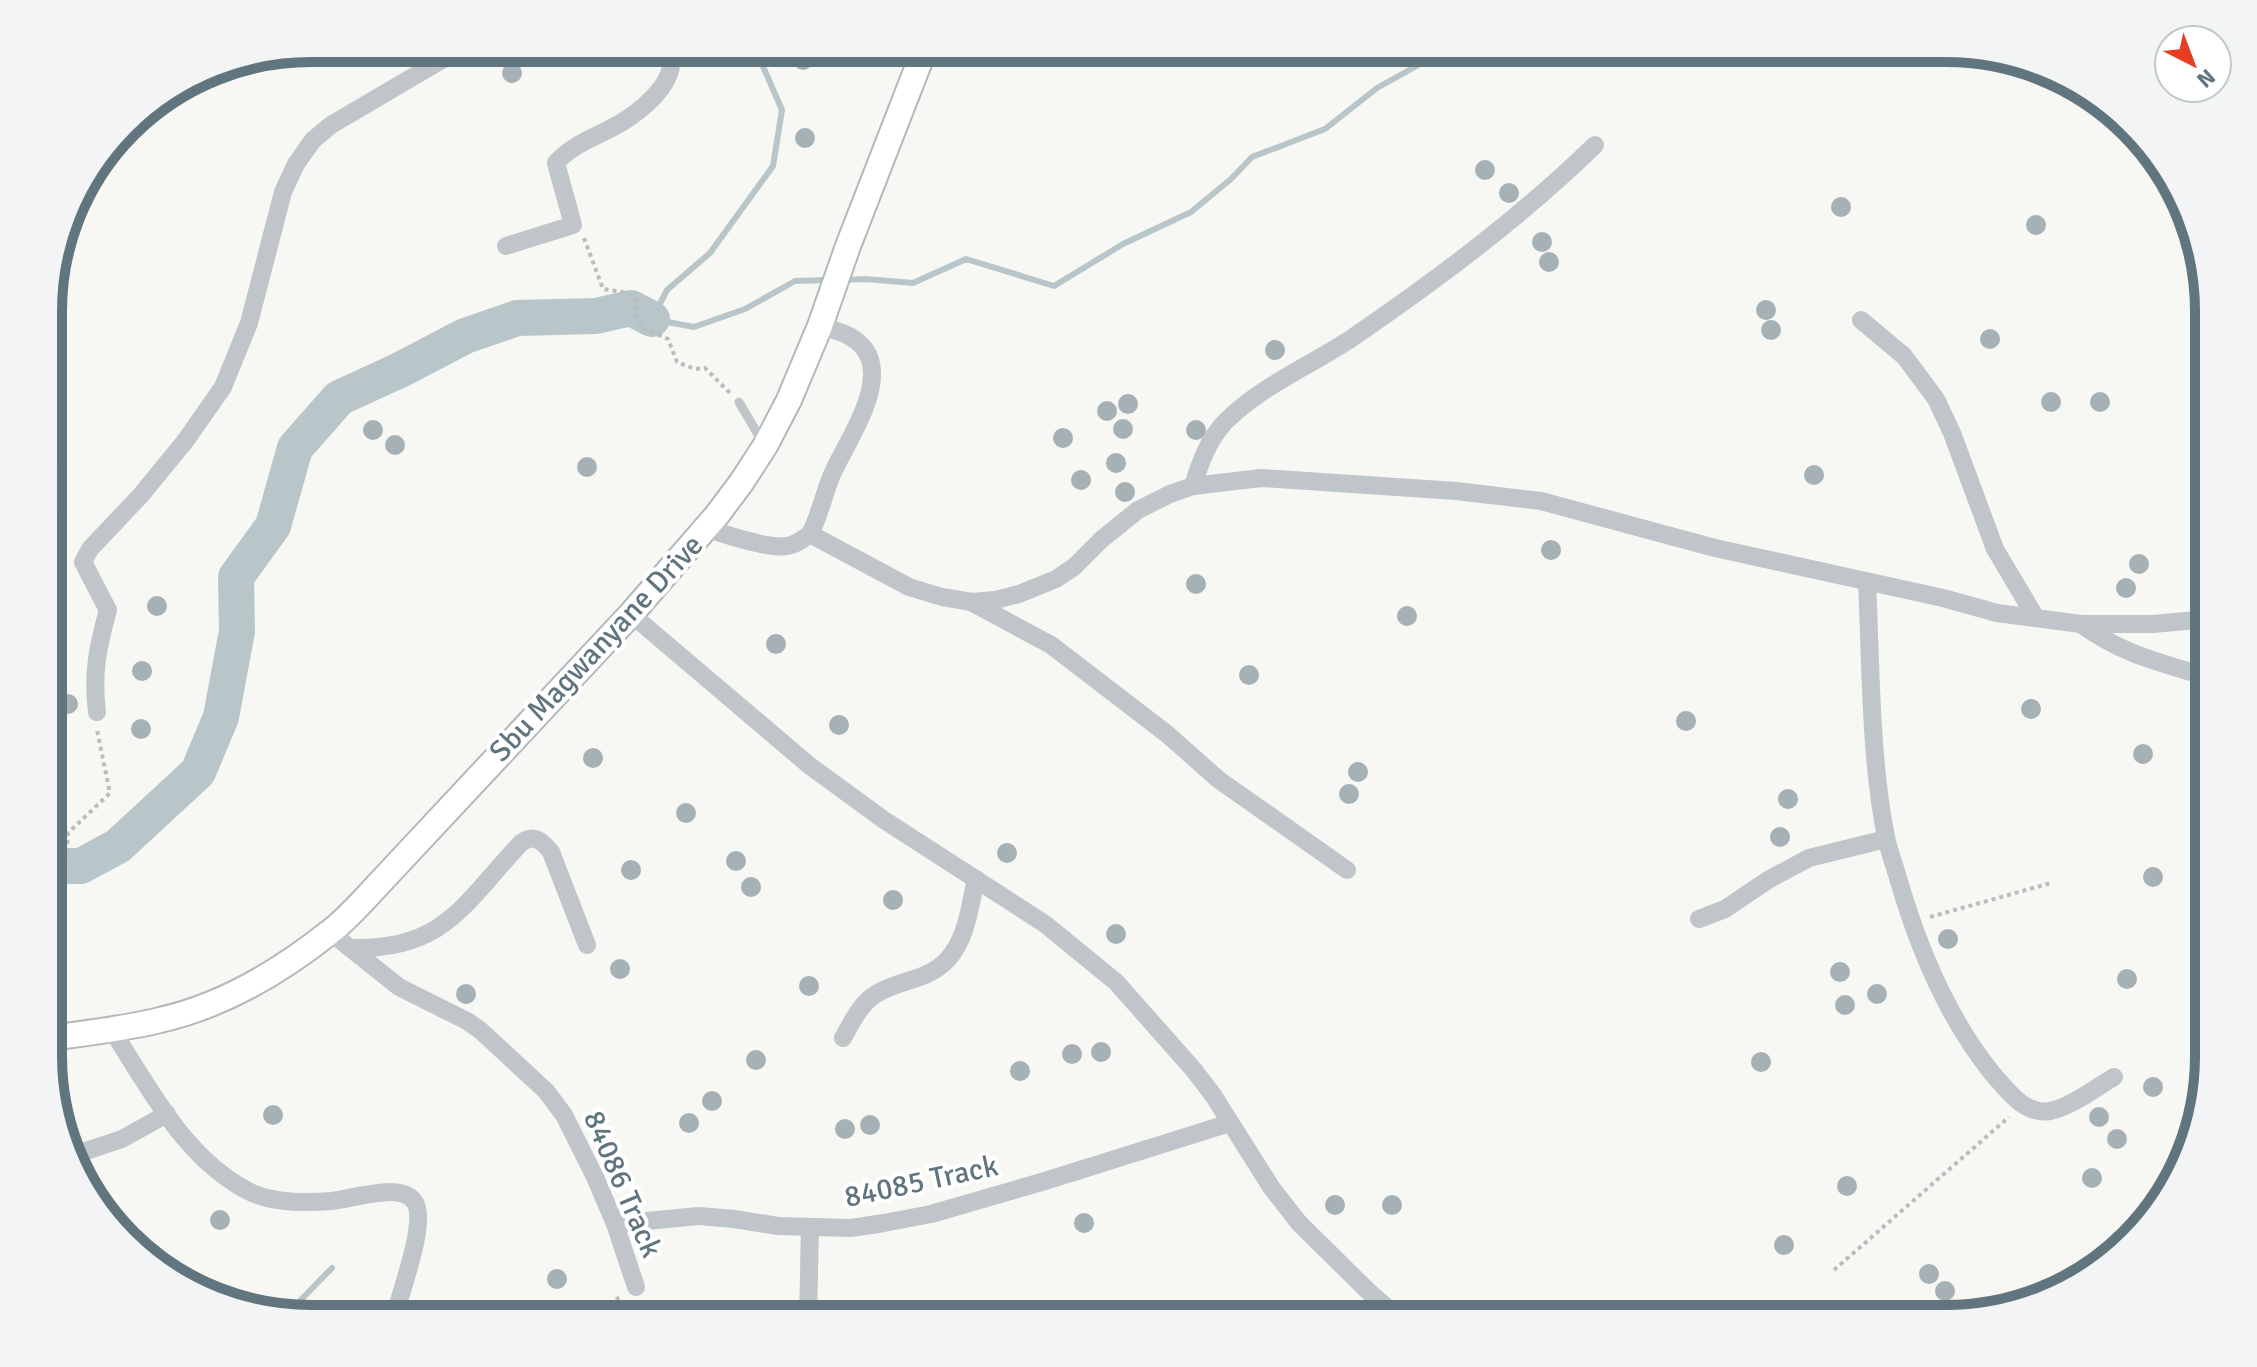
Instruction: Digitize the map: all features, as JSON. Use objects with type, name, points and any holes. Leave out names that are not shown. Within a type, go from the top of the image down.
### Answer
[{"type":"main road","name":"Sbu Magwanyane Drive","points":[[62,1036],[162,1020],[204,1006],[247,987],[283,966],[330,932],[631,614],[705,529],[765,446],[789,400],[919,63]]},
{"type":"street","points":[[97,712],[94,690],[97,648],[108,610],[83,562],[90,549],[141,495],[186,440],[223,387],[249,323],[283,192],[296,164],[313,140],[331,125],[437,63]]},
{"type":"street","points":[[506,246],[573,225],[556,163],[565,152],[626,120],[658,92],[671,72],[671,63]]},
{"type":"street","points":[[1193,486],[1203,454],[1222,425],[1238,410],[1296,370],[1350,339],[1454,265],[1530,205],[1595,145]]},
{"type":"street","points":[[705,529],[776,546],[795,544],[810,534],[820,515],[833,471],[853,435],[873,376],[872,363],[865,349],[822,318]]},
{"type":"street","points":[[1861,320],[1904,356],[1936,399],[1952,433],[1995,549],[2036,618]]},
{"type":"street","points":[[810,534],[909,587],[972,602],[995,600],[1056,579],[1074,567],[1138,510],[1170,494],[1193,486],[1261,478],[1541,501],[1700,545],[1943,598],[1997,613],[2081,624],[2194,620]]},
{"type":"street","points":[[1867,583],[1874,728],[1886,839],[1926,963],[1978,1056],[2012,1097],[2023,1105],[2049,1112],[2114,1077]]},
{"type":"street","points":[[972,602],[1051,645],[1167,734],[1219,780],[1347,870]]},
{"type":"street","points":[[631,614],[810,766],[884,820],[1045,924],[1116,982],[1193,1069],[1271,1187],[1299,1223],[1383,1304]]},
{"type":"street","points":[[2081,624],[2103,641],[2133,654],[2194,673]]},
{"type":"street","points":[[352,948],[401,944],[432,932],[460,910],[529,838],[539,839],[551,852],[587,945]]},
{"type":"street","points":[[1699,919],[1725,909],[1768,880],[1809,858],[1886,839]]},
{"type":"street","points":[[843,1038],[871,998],[890,987],[926,976],[950,957],[966,923],[976,879]]},
{"type":"street","name":"84086 Track","points":[[330,932],[399,987],[480,1030],[554,1100],[575,1133],[615,1224],[636,1287]]},
{"type":"street","points":[[111,1029],[178,1131],[216,1170],[251,1193],[296,1201],[331,1201],[391,1191],[405,1194],[414,1201],[419,1211],[418,1228],[398,1305]]},
{"type":"street","points":[[81,1153],[122,1139],[167,1114]]},
{"type":"street","name":"84085 Track","points":[[615,1224],[699,1216],[778,1226],[851,1228],[931,1214],[1230,1123]]},
{"type":"street","points":[[808,1305],[810,1227]]},
{"type":"lane","points":[[739,402],[765,446]]},
{"type":"path","points":[[573,225],[583,234],[603,289],[623,292],[635,299],[635,314],[643,328],[668,339],[677,362],[695,369],[705,368],[739,402]]},
{"type":"path","points":[[62,897],[68,833],[110,793],[96,726],[97,712]]},
{"type":"path","points":[[1911,923],[2051,883]]},
{"type":"path","points":[[1834,1270],[2023,1105]]},
{"type":"path","name":"84086 Track","points":[[608,1305],[636,1287]]},
{"type":"building","points":[[512,63],[519,66],[522,73],[519,80],[512,83],[505,80],[502,73],[505,66]]},
{"type":"building","points":[[794,63],[812,63],[803,70]]},
{"type":"building","points":[[805,128],[812,131],[815,138],[812,145],[805,148],[798,145],[795,138],[798,131]]},
{"type":"building","points":[[1485,160],[1492,163],[1495,170],[1492,177],[1485,180],[1478,177],[1475,170],[1478,163]]},
{"type":"building","points":[[1509,183],[1516,186],[1519,193],[1516,200],[1509,203],[1502,200],[1499,193],[1502,186]]},
{"type":"building","points":[[1841,197],[1848,200],[1851,207],[1848,214],[1841,217],[1834,214],[1831,207],[1834,200]]},
{"type":"building","points":[[2036,215],[2043,218],[2046,225],[2043,232],[2036,235],[2029,232],[2026,225],[2029,218]]},
{"type":"building","points":[[1542,232],[1549,235],[1552,242],[1549,249],[1542,252],[1535,249],[1532,242],[1535,235]]},
{"type":"building","points":[[1549,252],[1556,255],[1559,262],[1556,269],[1549,272],[1542,269],[1539,262],[1542,255]]},
{"type":"building","points":[[1766,300],[1773,303],[1776,310],[1773,317],[1766,320],[1759,317],[1756,310],[1759,303]]},
{"type":"building","points":[[1771,320],[1778,323],[1781,330],[1778,337],[1771,340],[1764,337],[1761,330],[1764,323]]},
{"type":"building","points":[[1990,329],[1997,332],[2000,339],[1997,346],[1990,349],[1983,346],[1980,339],[1983,332]]},
{"type":"building","points":[[1275,340],[1282,343],[1285,350],[1282,357],[1275,360],[1268,357],[1265,350],[1268,343]]},
{"type":"building","points":[[2051,392],[2058,395],[2061,402],[2058,409],[2051,412],[2044,409],[2041,402],[2044,395]]},
{"type":"building","points":[[2100,392],[2107,395],[2110,402],[2107,409],[2100,412],[2093,409],[2090,402],[2093,395]]},
{"type":"building","points":[[1128,394],[1135,397],[1138,404],[1135,411],[1128,414],[1121,411],[1118,404],[1121,397]]},
{"type":"building","points":[[1107,401],[1114,404],[1117,411],[1114,418],[1107,421],[1100,418],[1097,411],[1100,404]]},
{"type":"building","points":[[1123,419],[1130,422],[1133,429],[1130,436],[1123,439],[1116,436],[1113,429],[1116,422]]},
{"type":"building","points":[[373,420],[380,423],[383,430],[380,437],[373,440],[366,437],[363,430],[366,423]]},
{"type":"building","points":[[1196,420],[1203,423],[1206,430],[1203,437],[1196,440],[1189,437],[1186,430],[1189,423]]},
{"type":"building","points":[[1063,428],[1070,431],[1073,438],[1070,445],[1063,448],[1056,445],[1053,438],[1056,431]]},
{"type":"building","points":[[395,435],[402,438],[405,445],[402,452],[395,455],[388,452],[385,445],[388,438]]},
{"type":"building","points":[[1116,453],[1123,456],[1126,463],[1123,470],[1116,473],[1109,470],[1106,463],[1109,456]]},
{"type":"building","points":[[587,457],[594,460],[597,467],[594,474],[587,477],[580,474],[577,467],[580,460]]},
{"type":"building","points":[[1814,465],[1821,468],[1824,475],[1821,482],[1814,485],[1807,482],[1804,475],[1807,468]]},
{"type":"building","points":[[1081,470],[1088,473],[1091,480],[1088,487],[1081,490],[1074,487],[1071,480],[1074,473]]},
{"type":"building","points":[[1125,482],[1132,485],[1135,492],[1132,499],[1125,502],[1118,499],[1115,492],[1118,485]]},
{"type":"building","points":[[1551,540],[1558,543],[1561,550],[1558,557],[1551,560],[1544,557],[1541,550],[1544,543]]},
{"type":"building","points":[[2139,554],[2146,557],[2149,564],[2146,571],[2139,574],[2132,571],[2129,564],[2132,557]]},
{"type":"building","points":[[1196,574],[1203,577],[1206,584],[1203,591],[1196,594],[1189,591],[1186,584],[1189,577]]},
{"type":"building","points":[[2126,578],[2133,581],[2136,588],[2133,595],[2126,598],[2119,595],[2116,588],[2119,581]]},
{"type":"building","points":[[157,596],[164,599],[167,606],[164,613],[157,616],[150,613],[147,606],[150,599]]},
{"type":"building","points":[[1407,606],[1414,609],[1417,616],[1414,623],[1407,626],[1400,623],[1397,616],[1400,609]]},
{"type":"building","points":[[776,634],[783,637],[786,644],[783,651],[776,654],[769,651],[766,644],[769,637]]},
{"type":"building","points":[[142,661],[149,664],[152,671],[149,678],[142,681],[135,678],[132,671],[135,664]]},
{"type":"building","points":[[1249,665],[1256,668],[1259,675],[1256,682],[1249,685],[1242,682],[1239,675],[1242,668]]},
{"type":"building","points":[[68,694],[77,700],[75,711],[68,714],[62,712],[62,696]]},
{"type":"building","points":[[2031,699],[2038,702],[2041,709],[2038,716],[2031,719],[2024,716],[2021,709],[2024,702]]},
{"type":"building","points":[[1686,711],[1693,714],[1696,721],[1693,728],[1686,731],[1679,728],[1676,721],[1679,714]]},
{"type":"building","points":[[839,715],[846,718],[849,725],[846,732],[839,735],[832,732],[829,725],[832,718]]},
{"type":"building","points":[[141,719],[148,722],[151,729],[148,736],[141,739],[134,736],[131,729],[134,722]]},
{"type":"building","points":[[2143,744],[2150,747],[2153,754],[2150,761],[2143,764],[2136,761],[2133,754],[2136,747]]},
{"type":"building","points":[[593,748],[600,751],[603,758],[600,765],[593,768],[586,765],[583,758],[586,751]]},
{"type":"building","points":[[1358,762],[1365,765],[1368,772],[1365,779],[1358,782],[1351,779],[1348,772],[1351,765]]},
{"type":"building","points":[[1349,784],[1356,787],[1359,794],[1356,801],[1349,804],[1342,801],[1339,794],[1342,787]]},
{"type":"building","points":[[1788,789],[1795,792],[1798,799],[1795,806],[1788,809],[1781,806],[1778,799],[1781,792]]},
{"type":"building","points":[[686,803],[693,806],[696,813],[693,820],[686,823],[679,820],[676,813],[679,806]]},
{"type":"building","points":[[1780,827],[1787,830],[1790,837],[1787,844],[1780,847],[1773,844],[1770,837],[1773,830]]},
{"type":"building","points":[[1007,843],[1014,846],[1017,853],[1014,860],[1007,863],[1000,860],[997,853],[1000,846]]},
{"type":"building","points":[[736,851],[743,854],[746,861],[743,868],[736,871],[729,868],[726,861],[729,854]]},
{"type":"building","points":[[631,860],[638,863],[641,870],[638,877],[631,880],[624,877],[621,870],[624,863]]},
{"type":"building","points":[[2153,867],[2160,870],[2163,877],[2160,884],[2153,887],[2146,884],[2143,877],[2146,870]]},
{"type":"building","points":[[751,877],[758,880],[761,887],[758,894],[751,897],[744,894],[741,887],[744,880]]},
{"type":"building","points":[[893,890],[900,893],[903,900],[900,907],[893,910],[886,907],[883,900],[886,893]]},
{"type":"building","points":[[1116,924],[1123,927],[1126,934],[1123,941],[1116,944],[1109,941],[1106,934],[1109,927]]},
{"type":"building","points":[[1948,929],[1955,932],[1958,939],[1955,946],[1948,949],[1941,946],[1938,939],[1941,932]]},
{"type":"building","points":[[620,959],[627,962],[630,969],[627,976],[620,979],[613,976],[610,969],[613,962]]},
{"type":"building","points":[[1840,962],[1847,965],[1850,972],[1847,979],[1840,982],[1833,979],[1830,972],[1833,965]]},
{"type":"building","points":[[2127,969],[2134,972],[2137,979],[2134,986],[2127,989],[2120,986],[2117,979],[2120,972]]},
{"type":"building","points":[[809,976],[816,979],[819,986],[816,993],[809,996],[802,993],[799,986],[802,979]]},
{"type":"building","points":[[466,984],[473,987],[476,994],[473,1001],[466,1004],[459,1001],[456,994],[459,987]]},
{"type":"building","points":[[1877,984],[1884,987],[1887,994],[1884,1001],[1877,1004],[1870,1001],[1867,994],[1870,987]]},
{"type":"building","points":[[1845,995],[1852,998],[1855,1005],[1852,1012],[1845,1015],[1838,1012],[1835,1005],[1838,998]]},
{"type":"building","points":[[1101,1042],[1108,1045],[1111,1052],[1108,1059],[1101,1062],[1094,1059],[1091,1052],[1094,1045]]},
{"type":"building","points":[[1072,1044],[1079,1047],[1082,1054],[1079,1061],[1072,1064],[1065,1061],[1062,1054],[1065,1047]]},
{"type":"building","points":[[756,1050],[763,1053],[766,1060],[763,1067],[756,1070],[749,1067],[746,1060],[749,1053]]},
{"type":"building","points":[[1761,1052],[1768,1055],[1771,1062],[1768,1069],[1761,1072],[1754,1069],[1751,1062],[1754,1055]]},
{"type":"building","points":[[1020,1061],[1027,1064],[1030,1071],[1027,1078],[1020,1081],[1013,1078],[1010,1071],[1013,1064]]},
{"type":"building","points":[[2153,1077],[2160,1080],[2163,1087],[2160,1094],[2153,1097],[2146,1094],[2143,1087],[2146,1080]]},
{"type":"building","points":[[712,1091],[719,1094],[722,1101],[719,1108],[712,1111],[705,1108],[702,1101],[705,1094]]},
{"type":"building","points":[[273,1105],[280,1108],[283,1115],[280,1122],[273,1125],[266,1122],[263,1115],[266,1108]]},
{"type":"building","points":[[2099,1107],[2106,1110],[2109,1117],[2106,1124],[2099,1127],[2092,1124],[2089,1117],[2092,1110]]},
{"type":"building","points":[[689,1113],[696,1116],[699,1123],[696,1130],[689,1133],[682,1130],[679,1123],[682,1116]]},
{"type":"building","points":[[870,1115],[877,1118],[880,1125],[877,1132],[870,1135],[863,1132],[860,1125],[863,1118]]},
{"type":"building","points":[[845,1119],[852,1122],[855,1129],[852,1136],[845,1139],[838,1136],[835,1129],[838,1122]]},
{"type":"building","points":[[2117,1129],[2124,1132],[2127,1139],[2124,1146],[2117,1149],[2110,1146],[2107,1139],[2110,1132]]},
{"type":"building","points":[[2092,1168],[2099,1171],[2102,1178],[2099,1185],[2092,1188],[2085,1185],[2082,1178],[2085,1171]]},
{"type":"building","points":[[1847,1176],[1854,1179],[1857,1186],[1854,1193],[1847,1196],[1840,1193],[1837,1186],[1840,1179]]},
{"type":"building","points":[[1335,1195],[1342,1198],[1345,1205],[1342,1212],[1335,1215],[1328,1212],[1325,1205],[1328,1198]]},
{"type":"building","points":[[1392,1195],[1399,1198],[1402,1205],[1399,1212],[1392,1215],[1385,1212],[1382,1205],[1385,1198]]},
{"type":"building","points":[[220,1210],[227,1213],[230,1220],[227,1227],[220,1230],[213,1227],[210,1220],[213,1213]]},
{"type":"building","points":[[1084,1213],[1091,1216],[1094,1223],[1091,1230],[1084,1233],[1077,1230],[1074,1223],[1077,1216]]},
{"type":"building","points":[[1784,1235],[1791,1238],[1794,1245],[1791,1252],[1784,1255],[1777,1252],[1774,1245],[1777,1238]]},
{"type":"building","points":[[1929,1264],[1936,1267],[1939,1274],[1936,1281],[1929,1284],[1922,1281],[1919,1274],[1922,1267]]},
{"type":"building","points":[[557,1269],[564,1272],[567,1279],[564,1286],[557,1289],[550,1286],[547,1279],[550,1272]]},
{"type":"building","points":[[1945,1281],[1952,1284],[1955,1291],[1952,1298],[1945,1301],[1938,1298],[1935,1291],[1938,1284]]},
{"type":"waterway","points":[[843,280],[913,283],[966,259],[1054,286],[1123,244],[1191,212],[1252,157],[1325,129],[1377,88],[1423,62]]},
{"type":"waterway","points":[[761,63],[782,110],[773,166],[710,253],[667,290],[652,319],[694,327],[745,309],[795,281],[828,280]]},
{"type":"waterway","points":[[62,866],[81,866],[118,846],[198,772],[221,717],[237,631],[236,577],[273,526],[295,448],[339,398],[465,336],[517,318],[596,316],[631,308],[652,319]]},
{"type":"waterway","points":[[297,1304],[332,1268]]}]
